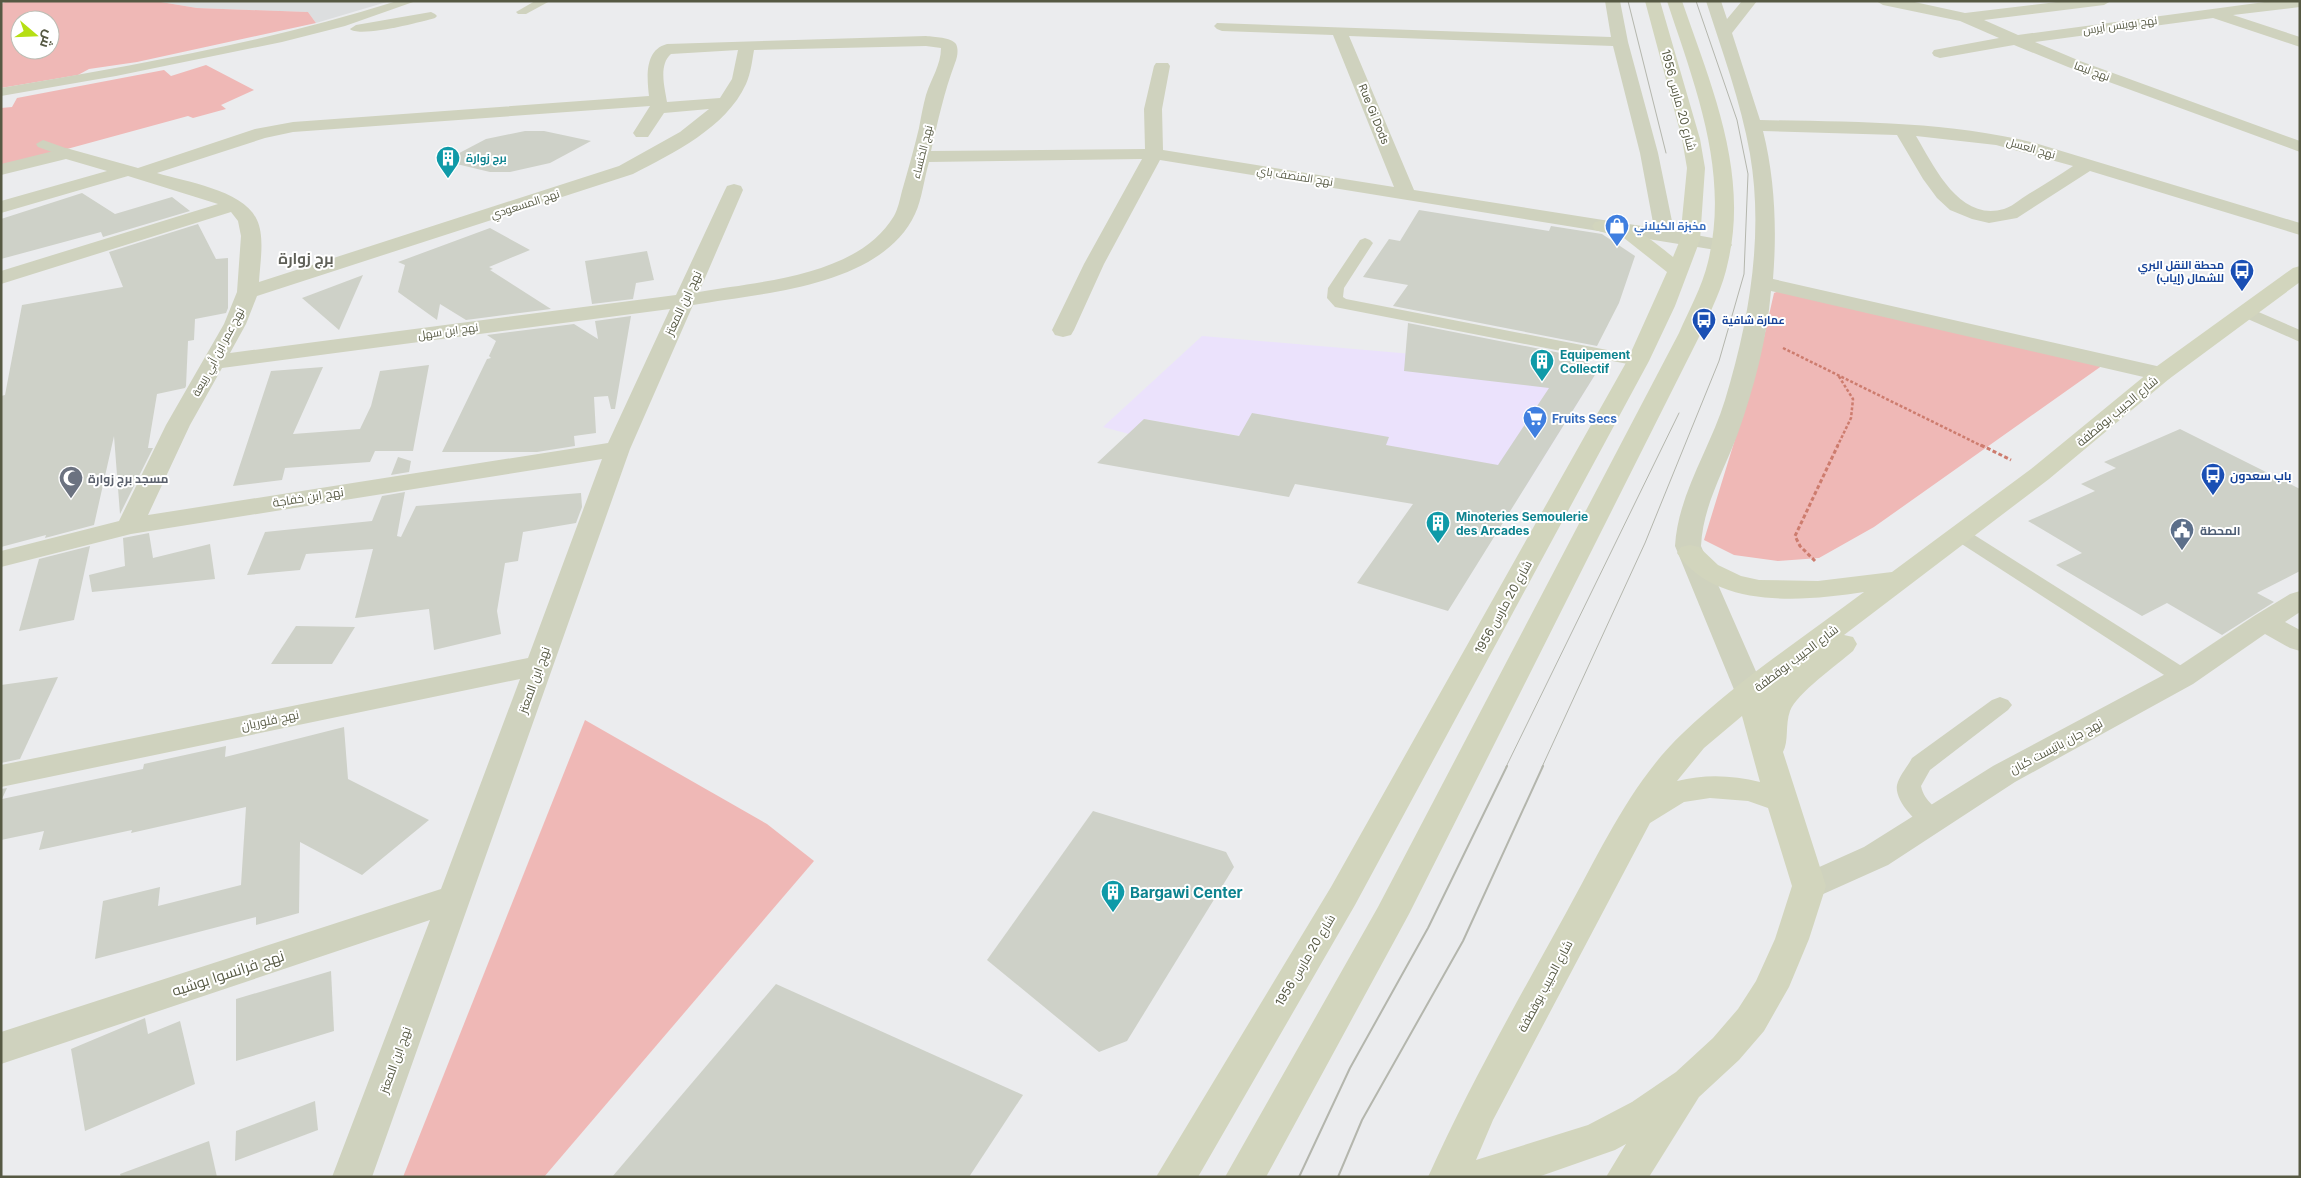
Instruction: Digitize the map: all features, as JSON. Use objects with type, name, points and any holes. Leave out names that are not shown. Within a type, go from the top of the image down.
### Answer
[{"type":"main road","name":"شارع 20 مارس 1956","points":[[1176,1177],[1343,896],[1638,360],[1678,272],[1690,240],[1695,202],[1694,154],[1652,1]]},
{"type":"main road","name":"شارع 20 مارس 1956","points":[[1245,1177],[1392,914],[1690,333],[1711,283],[1722,245],[1725,212],[1724,173],[1720,146],[1674,1]]},
{"type":"main road","points":[[1602,226],[1631,234],[1678,272]]},
{"type":"main road","name":"شارع الحبيب بوقطفة","points":[[1448,1177],[1476,1114],[1628,831],[1651,794],[1693,741],[1750,692],[2040,474],[2161,374],[2300,272]]},
{"type":"main road","points":[[1690,553],[1710,573],[1750,586],[1793,591],[1841,588],[1903,578]]},
{"type":"main road","points":[[1779,795],[1770,737],[1770,725],[1777,704],[1784,694],[1890,606],[1912,583],[1928,560]]},
{"type":"main road","points":[[1477,1177],[1566,1152],[1601,1138],[1646,1114],[1690,1083],[1726,1049],[1751,1020],[1771,987],[1792,939],[1809,886],[1779,795],[1750,692]]},
{"type":"main road","points":[[1628,831],[1648,808],[1679,792],[1700,788],[1738,788],[1779,795]]},
{"type":"main road","points":[[1626,1177],[1690,1083]]},
{"type":"street","points":[[1612,1],[1620,42],[1649,154],[1665,236]]},
{"type":"street","points":[[1713,1],[1752,125],[1759,154],[1763,192],[1762,283],[1756,334],[1726,433],[1694,508],[1688,536],[1690,553],[1750,692]]},
{"type":"street","points":[[1724,32],[1750,1]]},
{"type":"street","name":"نهج ليما","points":[[1883,1],[1944,12],[1964,18],[2074,64],[2300,147]]},
{"type":"street","points":[[1964,18],[2104,1]]},
{"type":"street","name":"نهج بوينس آيرس","points":[[1940,53],[2013,40],[2300,2]]},
{"type":"street","points":[[2210,13],[2300,42]]},
{"type":"street","points":[[1222,26],[1620,42]]},
{"type":"street","name":"Rue Gi Dods","points":[[1342,35],[1406,193]]},
{"type":"street","name":"نهج الخنساء","points":[[682,301],[820,275],[848,265],[875,250],[891,235],[905,214],[921,158],[935,94],[949,57],[948,46],[926,41],[748,45]]},
{"type":"street","points":[[642,133],[659,104],[655,74],[663,52],[674,48],[748,45]]},
{"type":"street","name":"نهج المسعودي","points":[[248,292],[626,170],[652,157],[713,116],[740,80],[748,45]]},
{"type":"street","points":[[1063,330],[1094,264],[1154,154],[1153,109],[1162,66]]},
{"type":"street","points":[[1,207],[135,171],[261,133],[287,128],[659,104],[724,103]]},
{"type":"street","name":"نهج العسل","points":[[1752,125],[1904,131],[1990,138],[2029,147],[2300,229]]},
{"type":"street","points":[[1904,131],[1944,196],[1962,210],[1982,215],[1996,217],[2010,214],[2088,165]]},
{"type":"street","points":[[1,170],[66,153],[135,171],[216,196],[235,205]]},
{"type":"street","name":"نهج المنصف باي","points":[[921,158],[1029,154],[1154,154],[1722,245]]},
{"type":"street","name":"نهج ابن المعتز","points":[[352,1177],[618,449],[682,301],[698,272],[734,190]]},
{"type":"street","points":[[1,278],[235,205]]},
{"type":"street","name":"نهج عمر ابن أبي ربيعة","points":[[130,526],[178,425],[235,324],[248,292],[251,236],[248,220],[235,205]]},
{"type":"street","points":[[1762,283],[2161,374]]},
{"type":"street","name":"نهج ابن سهل","points":[[214,362],[682,301]]},
{"type":"street","name":"نهج ابن خفاجة","points":[[1,559],[130,526],[618,449]]},
{"type":"street","name":"نهج جان باتيست كبان","points":[[1809,886],[1876,856],[2004,774],[2184,677],[2264,622],[2300,600]]},
{"type":"street","points":[[2264,622],[2300,642]]},
{"type":"street","name":"نهج فلوريان","points":[[1,776],[540,665]]},
{"type":"street","name":"نهج فرانسوا بوشيه","points":[[1,1048],[455,898]]},
{"type":"lane","points":[[1,92],[116,72],[306,32],[410,1]]},
{"type":"lane","points":[[522,12],[544,1]]},
{"type":"lane","points":[[306,32],[370,28],[431,16]]},
{"type":"lane","points":[[43,144],[66,153]]},
{"type":"lane","points":[[1365,243],[1336,288],[1335,298],[1341,303],[1638,360]]},
{"type":"lane","points":[[2247,312],[2300,337]]},
{"type":"lane","points":[[1961,535],[2184,677]]},
{"type":"lane","points":[[1933,820],[1912,801],[1910,786],[1921,764],[2000,705]]},
{"type":"path","points":[[1756,334],[2040,474]]},
{"type":"path","points":[[1837,374],[1853,399],[1851,418],[1794,536],[1800,546],[1841,588]]},
{"type":"shaded area","points":[[7,1],[155,1],[197,8],[308,12],[316,23],[137,62],[89,69],[78,75],[1,88],[1,4]]},
{"type":"shaded area","points":[[155,1],[390,1],[316,23],[308,12],[197,8]]},
{"type":"shaded area","points":[[206,65],[254,90],[221,105],[226,109],[193,118],[188,116],[1,167],[1,108],[12,107],[17,98],[164,70],[171,76]]},
{"type":"shaded area","points":[[1786,288],[2103,365],[1874,527],[1819,558],[1778,561],[1734,555],[1704,540],[1757,368],[1774,293]]},
{"type":"shaded area","points":[[1202,336],[1598,370],[1526,486],[1144,419],[1129,434],[1103,427]]},
{"type":"shaded area","points":[[585,720],[767,824],[814,861],[544,1177],[403,1177]]},
{"type":"building","name":"برج زوارة","points":[[525,131],[544,131],[591,141],[550,163],[510,172],[490,172],[444,161],[486,139]]},
{"type":"building","points":[[82,193],[115,214],[172,197],[190,211],[103,237],[101,232],[1,259],[1,219]]},
{"type":"building","points":[[1419,210],[1549,231],[1551,226],[1602,234],[1635,256],[1619,303],[1597,346],[1393,306],[1408,285],[1363,277],[1389,239],[1400,241]]},
{"type":"building","points":[[198,224],[216,259],[228,258],[228,308],[226,313],[195,319],[194,340],[188,341],[186,386],[185,388],[157,394],[148,448],[153,448],[120,514],[114,436],[94,525],[1,547],[1,396],[5,395],[22,305],[123,287],[109,252]]},
{"type":"building","points":[[490,228],[530,250],[489,267],[493,269],[490,270],[551,309],[466,320],[440,304],[437,320],[398,292],[405,265],[398,262]]},
{"type":"building","points":[[647,251],[654,280],[636,283],[633,299],[592,304],[585,261]]},
{"type":"building","points":[[363,275],[339,330],[302,298]]},
{"type":"building","points":[[631,316],[615,409],[611,409],[608,396],[594,397],[596,433],[574,436],[575,446],[537,452],[442,452],[487,359],[491,358],[489,356],[496,341],[487,335],[574,324],[598,339],[595,321]]},
{"type":"building","name":"Minoteries Semoulerie des Arcades","points":[[1408,323],[1591,359],[1586,368],[1598,370],[1448,611],[1357,583],[1413,504],[1295,484],[1289,497],[1097,463],[1144,419],[1239,436],[1252,413],[1389,437],[1386,445],[1498,465],[1549,388],[1404,371]]},
{"type":"building","points":[[429,365],[413,451],[375,451],[370,462],[285,468],[282,480],[233,486],[271,371],[323,367],[293,434],[360,429],[371,406],[380,371]]},
{"type":"building","points":[[2180,429],[2300,489],[2300,571],[2257,593],[2274,602],[2222,635],[2167,603],[2142,616],[2056,565],[2082,553],[2028,521],[2095,491],[2081,484],[2116,468],[2104,462]]},
{"type":"building","points":[[398,457],[411,461],[409,472],[391,475]]},
{"type":"building","points":[[405,492],[397,536],[401,537],[416,506],[581,493],[582,507],[576,523],[523,532],[518,561],[505,563],[497,611],[501,634],[434,650],[429,609],[355,618],[373,549],[306,554],[300,570],[247,575],[265,532],[372,521],[382,496]]},
{"type":"building","points":[[149,533],[153,558],[210,544],[215,579],[92,592],[89,575],[125,566],[123,538]]},
{"type":"building","points":[[90,546],[74,620],[19,631],[39,559]]},
{"type":"building","points":[[296,626],[355,627],[332,664],[271,664]]},
{"type":"building","points":[[58,677],[20,759],[1,763],[1,685]]},
{"type":"building","points":[[344,727],[348,779],[429,820],[362,875],[300,842],[299,913],[256,925],[256,917],[95,959],[103,901],[160,887],[158,906],[241,885],[246,807],[131,833],[132,830],[39,850],[44,831],[1,840],[1,789],[7,788],[2,799],[143,769],[144,764],[226,746],[225,757]]},
{"type":"building","name":"Bargawi Center","points":[[1093,811],[1226,852],[1234,867],[1127,1041],[1099,1052],[987,960]]},
{"type":"building","points":[[331,971],[334,1031],[236,1061],[236,999]]},
{"type":"building","points":[[776,984],[1023,1095],[969,1177],[612,1177]]},
{"type":"building","points":[[145,1018],[148,1034],[180,1021],[195,1084],[85,1131],[71,1049]]},
{"type":"building","points":[[315,1101],[318,1130],[235,1161],[236,1131]]},
{"type":"building","points":[[209,1141],[217,1177],[121,1177],[120,1174]]},
{"type":"tram line","points":[[1628,1],[1666,153]]},
{"type":"tram line","points":[[1542,767],[1645,543],[1719,361],[1744,274],[1748,174],[1737,120],[1696,1]]},
{"type":"tram line","points":[[1506,767],[1679,413]]},
{"type":"tram line","points":[[1299,1177],[1350,1068],[1428,928],[1507,766]]},
{"type":"tram line","points":[[1338,1177],[1362,1120],[1463,941],[1543,766]]},
{"type":"place","name":"برج زوارة","points":[[448,179]]},
{"type":"place","name":"مخبزة الكيلاني","points":[[1617,247]]},
{"type":"place","name":"محطة النقل البري للشمال (إياب)","points":[[2242,292]]},
{"type":"place","name":"عمارة شافية","points":[[1704,341]]},
{"type":"place","name":"Equipement Collectif","points":[[1542,382]]},
{"type":"place","name":"Fruits Secs","points":[[1535,439]]},
{"type":"place","name":"باب سعدون","points":[[2213,496]]},
{"type":"place","name":"مسجد برج زوارة","points":[[71,499]]},
{"type":"place","name":"Minoteries Semoulerie des Arcades","points":[[1438,544]]},
{"type":"place","name":"المحطة","points":[[2182,551]]},
{"type":"place","name":"Bargawi Center","points":[[1113,913]]},
{"type":"district","name":"برج زوارة","points":[[306,258]]}]
